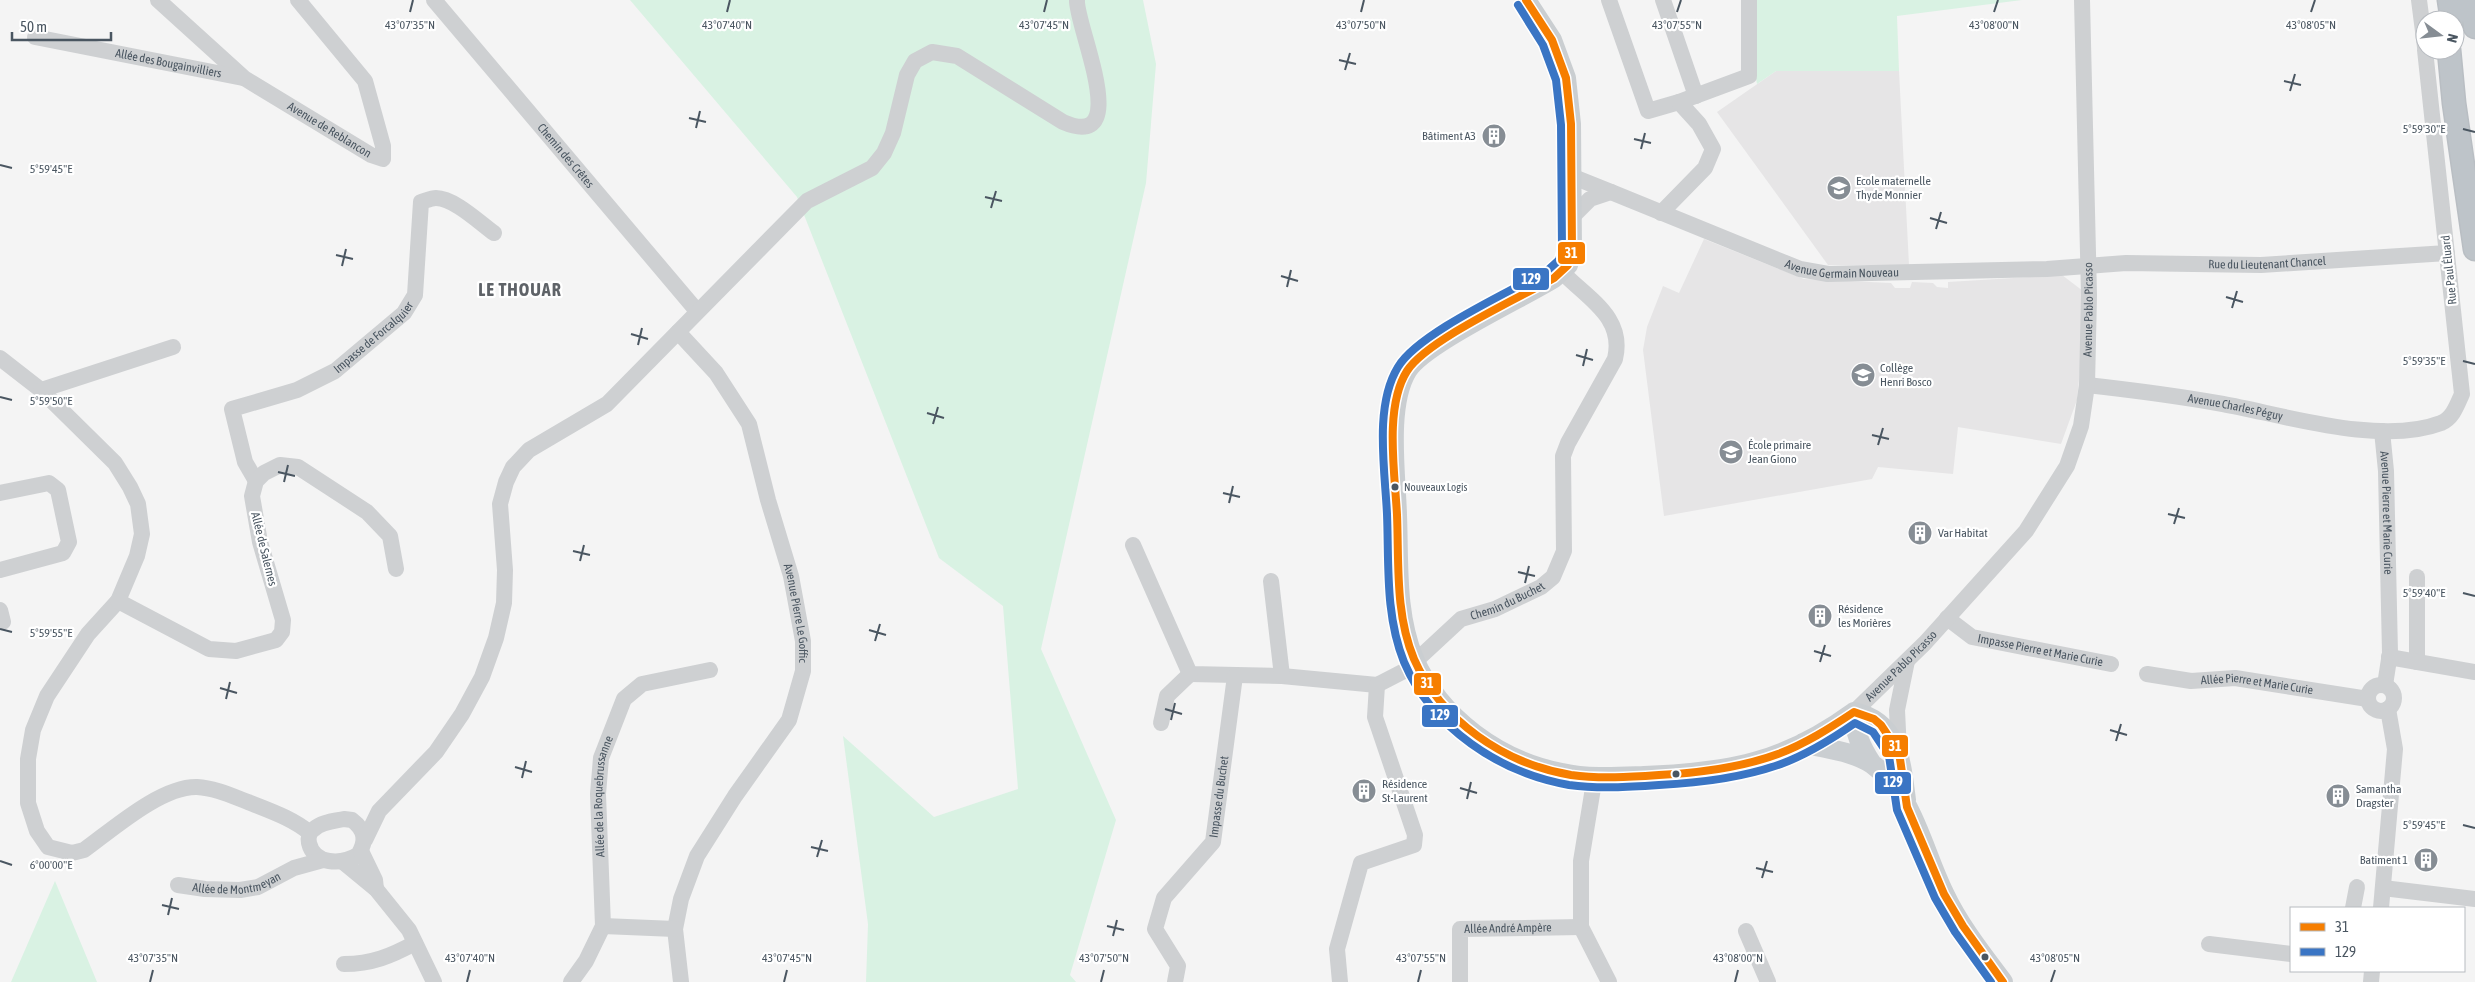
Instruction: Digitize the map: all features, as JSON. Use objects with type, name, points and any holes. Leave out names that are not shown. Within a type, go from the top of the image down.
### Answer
[{"type":"highway","points":[[2471,0],[2475,27]]},
{"type":"highway","points":[[2451,60],[2454,104],[2475,249]]},
{"type":"highway","points":[[2458,60],[2475,175]]},
{"type":"main road","points":[[1526,0],[1552,40],[1566,78],[1571,124],[1572,251],[1568,265],[1562,272]]},
{"type":"main road","name":"Avenue Pablo Picasso","points":[[1562,272],[1542,286],[1424,353],[1414,361],[1403,380],[1397,405],[1396,424],[1402,622],[1415,660],[1434,694],[1452,714],[1496,748],[1535,767],[1564,774],[1595,776],[1704,774],[1748,765],[1803,744],[1854,712]]},
{"type":"main road","points":[[1907,807],[1899,752],[1881,725],[1874,719],[1854,712],[1854,725],[1858,740],[1872,764],[1890,781],[1907,807],[1944,894],[1963,926],[2003,982]]},
{"type":"main road","points":[[1803,744],[1839,751],[1872,764]]},
{"type":"street","name":"Avenue de Reblancon","points":[[158,0],[244,78],[371,155],[383,159],[383,146],[365,81],[298,0]]},
{"type":"street","name":"Chemin des Crêtes","points":[[434,0],[698,311]]},
{"type":"street","points":[[278,814],[310,840],[316,857],[324,860],[342,861],[351,859],[363,845],[379,811],[436,752],[462,714],[482,677],[496,638],[504,602],[506,570],[500,504],[506,482],[513,467],[529,450],[608,404],[808,201],[872,168],[884,153],[893,133],[907,75],[915,61],[932,52],[957,56],[1063,122],[1079,128],[1085,127],[1094,121],[1097,117],[1100,96],[1080,22],[1077,0]]},
{"type":"street","points":[[1609,0],[1648,111],[1679,102],[1749,76],[1749,0]]},
{"type":"street","points":[[1663,0],[1696,96]]},
{"type":"street","name":"Avenue Pablo Picasso","points":[[1854,712],[1907,661],[2026,531],[2067,466],[2081,426],[2087,385],[2088,266],[2082,0]]},
{"type":"street","name":"Allée des Bougainvilliers","points":[[35,37],[244,78]]},
{"type":"street","name":"Rue Paul Éluard","points":[[2382,431],[2420,429],[2442,423],[2451,417],[2462,394],[2426,60]]},
{"type":"street","points":[[1661,213],[1705,168],[1713,149],[1699,124],[1679,102]]},
{"type":"street","name":"Avenue Germain Nouveau","points":[[1571,176],[1800,269],[1828,274],[2047,269],[2088,266]]},
{"type":"street","points":[[1571,218],[1590,199],[1611,192]]},
{"type":"street","name":"Impasse de Forcalquier","points":[[256,481],[245,462],[232,410],[297,390],[335,371],[404,313],[415,295],[421,202],[436,198],[446,201],[468,213],[494,233]]},
{"type":"street","name":"Rue du Lieutenant Chancel","points":[[2088,266],[2126,263],[2261,266],[2447,253]]},
{"type":"street","name":"Chemin du Buchet","points":[[1377,685],[1406,670],[1462,619],[1495,609],[1541,587],[1553,578],[1560,565],[1564,551],[1563,456],[1615,360],[1618,347],[1616,333],[1608,317],[1562,272]]},
{"type":"street","name":"Avenue Pierre Le Goffic","points":[[678,332],[716,373],[750,424],[768,500],[791,576],[803,641],[803,671],[789,720],[735,796],[697,856],[681,899],[676,929],[681,982]]},
{"type":"street","points":[[41,390],[173,347]]},
{"type":"street","points":[[0,358],[41,390],[115,463],[138,504],[142,534],[137,556],[118,601],[88,634],[57,680],[47,696],[33,730],[28,760],[28,803],[37,831],[48,847],[72,853],[84,850],[158,798],[196,787],[222,792],[278,814],[326,824]]},
{"type":"street","name":"Avenue Charles Péguy","points":[[2087,385],[2198,400],[2349,428],[2382,431]]},
{"type":"street","name":"Avenue Pierre et Marie Curie","points":[[2381,907],[2395,749],[2388,709],[2393,702],[2394,694],[2385,685],[2389,657],[2386,471],[2382,431]]},
{"type":"street","points":[[256,481],[264,473],[280,465],[298,467],[366,512],[390,536],[396,569]]},
{"type":"street","name":"Allée de Salernes","points":[[118,601],[209,649],[236,651],[276,640],[282,632],[283,620],[258,533],[252,496],[256,481]]},
{"type":"street","points":[[0,493],[49,483],[58,490],[69,542],[63,553],[0,570]]},
{"type":"street","points":[[1133,545],[1190,674]]},
{"type":"street","points":[[2417,577],[2417,662]]},
{"type":"street","points":[[1271,581],[1282,676]]},
{"type":"street","name":"Impasse Pierre et Marie Curie","points":[[1947,618],[1972,637],[2111,664]]},
{"type":"street","points":[[2389,657],[2475,672]]},
{"type":"street","points":[[1899,752],[1897,710],[1907,661]]},
{"type":"street","name":"Allée de la Roquebrussanne","points":[[571,982],[586,961],[602,926],[598,794],[601,758],[624,699],[642,684],[710,670]]},
{"type":"street","points":[[1161,723],[1167,696],[1190,674],[1282,676],[1377,685],[1375,717],[1415,834],[1414,845],[1361,863],[1337,949],[1340,982]]},
{"type":"street","name":"Allée Pierre et Marie Curie","points":[[2147,674],[2191,681],[2235,678],[2368,699]]},
{"type":"street","name":"Impasse du Buchet","points":[[1175,982],[1178,966],[1155,930],[1164,898],[1213,842],[1235,676]]},
{"type":"street","points":[[2385,685],[2373,687],[2368,703],[2375,710],[2388,709]]},
{"type":"street","points":[[1595,776],[1581,861],[1580,927],[1609,982]]},
{"type":"street","points":[[310,840],[314,828],[344,819],[352,820],[379,811]]},
{"type":"street","points":[[352,820],[359,826],[376,889]]},
{"type":"street","name":"Allée de Montmeyan","points":[[294,868],[310,840]]},
{"type":"street","name":"Allée de Montmeyan","points":[[178,885],[205,889],[240,890],[258,887],[294,868],[324,860]]},
{"type":"street","points":[[342,861],[376,889],[409,930],[434,982]]},
{"type":"street","points":[[2354,907],[2357,887]]},
{"type":"street","points":[[2384,888],[2475,899]]},
{"type":"street","points":[[602,926],[676,929]]},
{"type":"street","name":"Allée André Ampère","points":[[1460,982],[1460,928],[1580,927]]},
{"type":"street","points":[[1746,931],[1768,982]]},
{"type":"street","points":[[344,964],[366,964],[392,956],[415,943]]},
{"type":"street","points":[[2210,944],[2290,954]]},
{"type":"shaded area","name":"Ecole maternelle Thyde Monnier","points":[[1776,71],[1899,71],[1909,265],[1828,265],[1717,112]]},
{"type":"shaded area","name":"Collège Henri Bosco","points":[[1704,239],[1804,279],[1891,283],[1895,288],[1910,288],[1912,282],[1933,283],[1937,287],[1948,288],[1948,282],[2062,275],[2083,291],[2082,350],[2077,400],[2061,444],[1958,427],[1953,474],[1878,467],[1872,479],[1664,516],[1643,350],[1647,327],[1663,286],[1679,293]]},
{"type":"green space","points":[[630,0],[1143,0],[1156,64],[1146,183],[1041,649],[1116,820],[1070,975],[1076,982],[866,982],[868,924],[843,736],[934,817],[1018,789],[1003,606],[939,558],[797,197]]},
{"type":"green space","points":[[1755,0],[2022,0],[1897,16],[1899,71],[1776,71],[1757,84],[1755,74]]},
{"type":"green space","points":[[55,881],[97,982],[11,982]]},
{"type":"transit line","name":"31","points":[[1526,0],[1552,40],[1566,78],[1571,124],[1572,251],[1568,265],[1554,278],[1475,320],[1433,346],[1407,371],[1400,386],[1395,403],[1393,422],[1399,588],[1404,624],[1414,659],[1426,681],[1441,702],[1458,720],[1478,736],[1499,750],[1522,761],[1571,775],[1637,776],[1719,769],[1764,759],[1788,750],[1854,712],[1874,719],[1881,725],[1899,752],[1907,807],[1944,894],[1963,926],[2003,982]]},
{"type":"transit line","name":"129","points":[[1518,5],[1543,45],[1556,80],[1561,125],[1562,250],[1559,260],[1548,270],[1467,314],[1425,340],[1398,367],[1391,383],[1383,419],[1389,589],[1394,626],[1404,662],[1416,686],[1432,707],[1450,727],[1471,744],[1518,770],[1543,779],[1569,785],[1625,787],[1721,779],[1766,769],[1801,756],[1855,723],[1873,732],[1889,756],[1897,810],[1935,898],[1955,932],[1991,982]]},
{"type":"place","name":"Bâtiment A3","points":[[1494,136]]},
{"type":"place","name":"Ecole maternelle Thyde Monnier","points":[[1839,188]]},
{"type":"place","name":"Collège Henri Bosco","points":[[1863,375]]},
{"type":"place","name":"École primaire Jean Giono","points":[[1731,452]]},
{"type":"place","name":"Nouveaux Logis","points":[[1395,487]]},
{"type":"place","name":"Var Habitat","points":[[1920,533]]},
{"type":"place","name":"Résidence les Morières","points":[[1820,616]]},
{"type":"place","name":"Résidence St-Laurent","points":[[1364,791]]},
{"type":"place","name":"Samantha Dragster","points":[[2338,796]]},
{"type":"place","name":"Batiment 1","points":[[2426,860]]},
{"type":"district","name":"LE THOUAR","points":[[520,289]]}]
